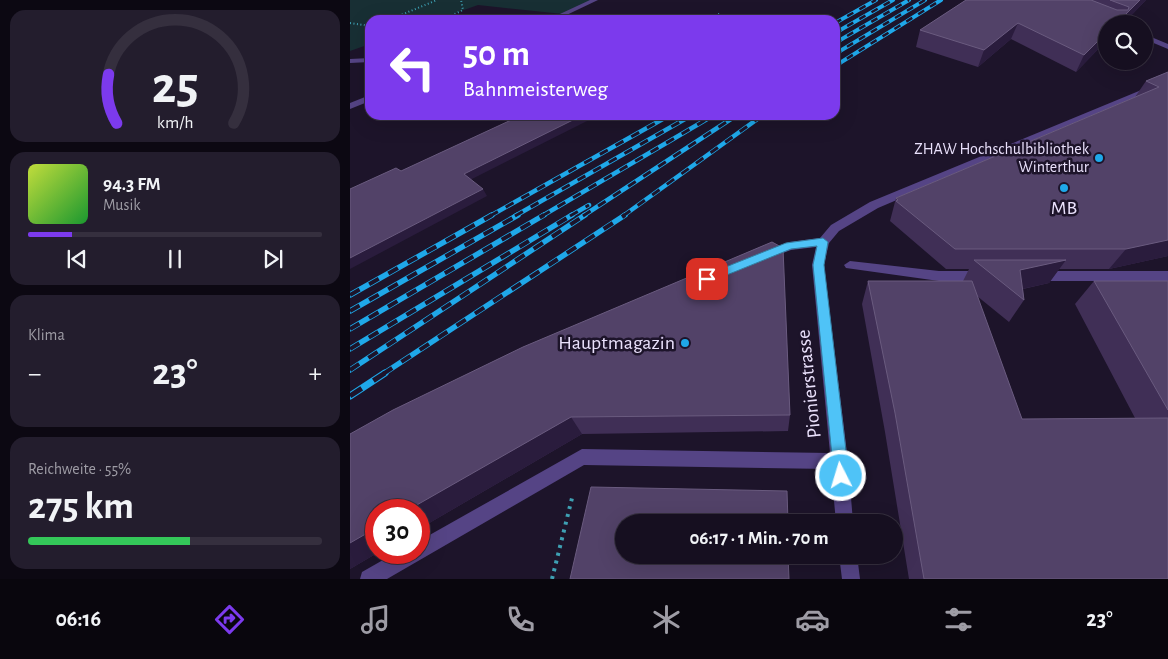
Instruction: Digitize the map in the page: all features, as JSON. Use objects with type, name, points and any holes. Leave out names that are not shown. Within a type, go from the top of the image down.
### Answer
[{"type":"street","points":[[561,15],[595,0]]},
{"type":"street","points":[[1153,40],[1168,47]]},
{"type":"street","points":[[350,61],[365,58]]},
{"type":"street","points":[[752,260],[789,246],[823,242],[835,228],[874,204],[1168,81]]},
{"type":"street","points":[[350,106],[365,100]]},
{"type":"street","name":"Pionierstrasse","points":[[823,242],[818,265],[845,514]]},
{"type":"street","points":[[770,254],[786,264]]},
{"type":"street","points":[[854,266],[939,276],[997,276]]},
{"type":"street","points":[[1027,276],[1168,276]]},
{"type":"street","points":[[430,545],[582,457],[840,461]]},
{"type":"street","points":[[369,579],[395,564]]},
{"type":"street","points":[[849,564],[851,579]]},
{"type":"path","points":[[401,15],[436,0]]},
{"type":"path","points":[[452,15],[463,10],[461,0]]},
{"type":"path","points":[[350,23],[365,25]]},
{"type":"path","points":[[552,579],[582,457]]},
{"type":"green space","points":[[350,0],[595,0],[563,14],[478,5],[450,15],[365,15],[365,46],[350,51]]},
{"type":"building","points":[[966,0],[1091,0],[1117,10],[1128,10],[1129,7],[1110,0],[1140,0],[1125,15],[1098,15],[1098,41],[1084,55],[1018,23],[984,50],[920,30]]},
{"type":"building","name":"ZHAW Hochschulbibliothek Winterthur","points":[[1168,72],[1168,240],[1126,249],[955,249],[896,201],[898,200],[896,198],[1159,87],[1146,81]]},
{"type":"building","points":[[511,120],[573,120],[464,174],[483,189],[350,258],[350,189],[396,168],[401,171]]},
{"type":"building","points":[[772,242],[783,248],[790,415],[571,417],[427,499],[365,499],[365,534],[350,543],[350,434],[393,410],[523,347]]},
{"type":"building","points":[[974,260],[1066,260],[1020,270],[1024,300]]},
{"type":"building","points":[[868,281],[972,281],[1022,419],[1168,418],[1168,579],[924,579],[895,413]]},
{"type":"building","points":[[1094,281],[1168,281],[1168,410]]},
{"type":"building","points":[[591,487],[787,491],[788,514],[615,514],[615,564],[788,564],[789,579],[570,579]]},
{"type":"railway","points":[[840,20],[876,0]]},
{"type":"railway","points":[[840,30],[893,0]]},
{"type":"railway","points":[[840,40],[909,0]]},
{"type":"railway","points":[[840,51],[925,0]]},
{"type":"railway","points":[[840,63],[941,0]]},
{"type":"railway","points":[[490,216],[661,120]]},
{"type":"railway","points":[[515,216],[683,120]]},
{"type":"railway","points":[[542,216],[705,120]]},
{"type":"railway","points":[[583,216],[729,120]]},
{"type":"railway","points":[[623,216],[756,120]]},
{"type":"railway","points":[[570,216],[589,205]]},
{"type":"railway","points":[[350,295],[492,215]]},
{"type":"railway","points":[[350,311],[518,215]]},
{"type":"railway","points":[[350,329],[544,215]]},
{"type":"railway","points":[[350,349],[572,215]]},
{"type":"railway","points":[[350,370],[585,215]]},
{"type":"railway","points":[[383,374],[625,215]]},
{"type":"railway","points":[[350,396],[385,373]]},
{"type":"place","name":"ZHAW Hochschulbibliothek Winterthur","points":[[1099,158]]},
{"type":"place","name":"MB","points":[[1064,188]]},
{"type":"place","name":"Hauptmagazin","points":[[685,343]]},
{"type":"route","points":[[707,279],[789,246],[823,242],[819,252],[818,265],[841,476]]}]
